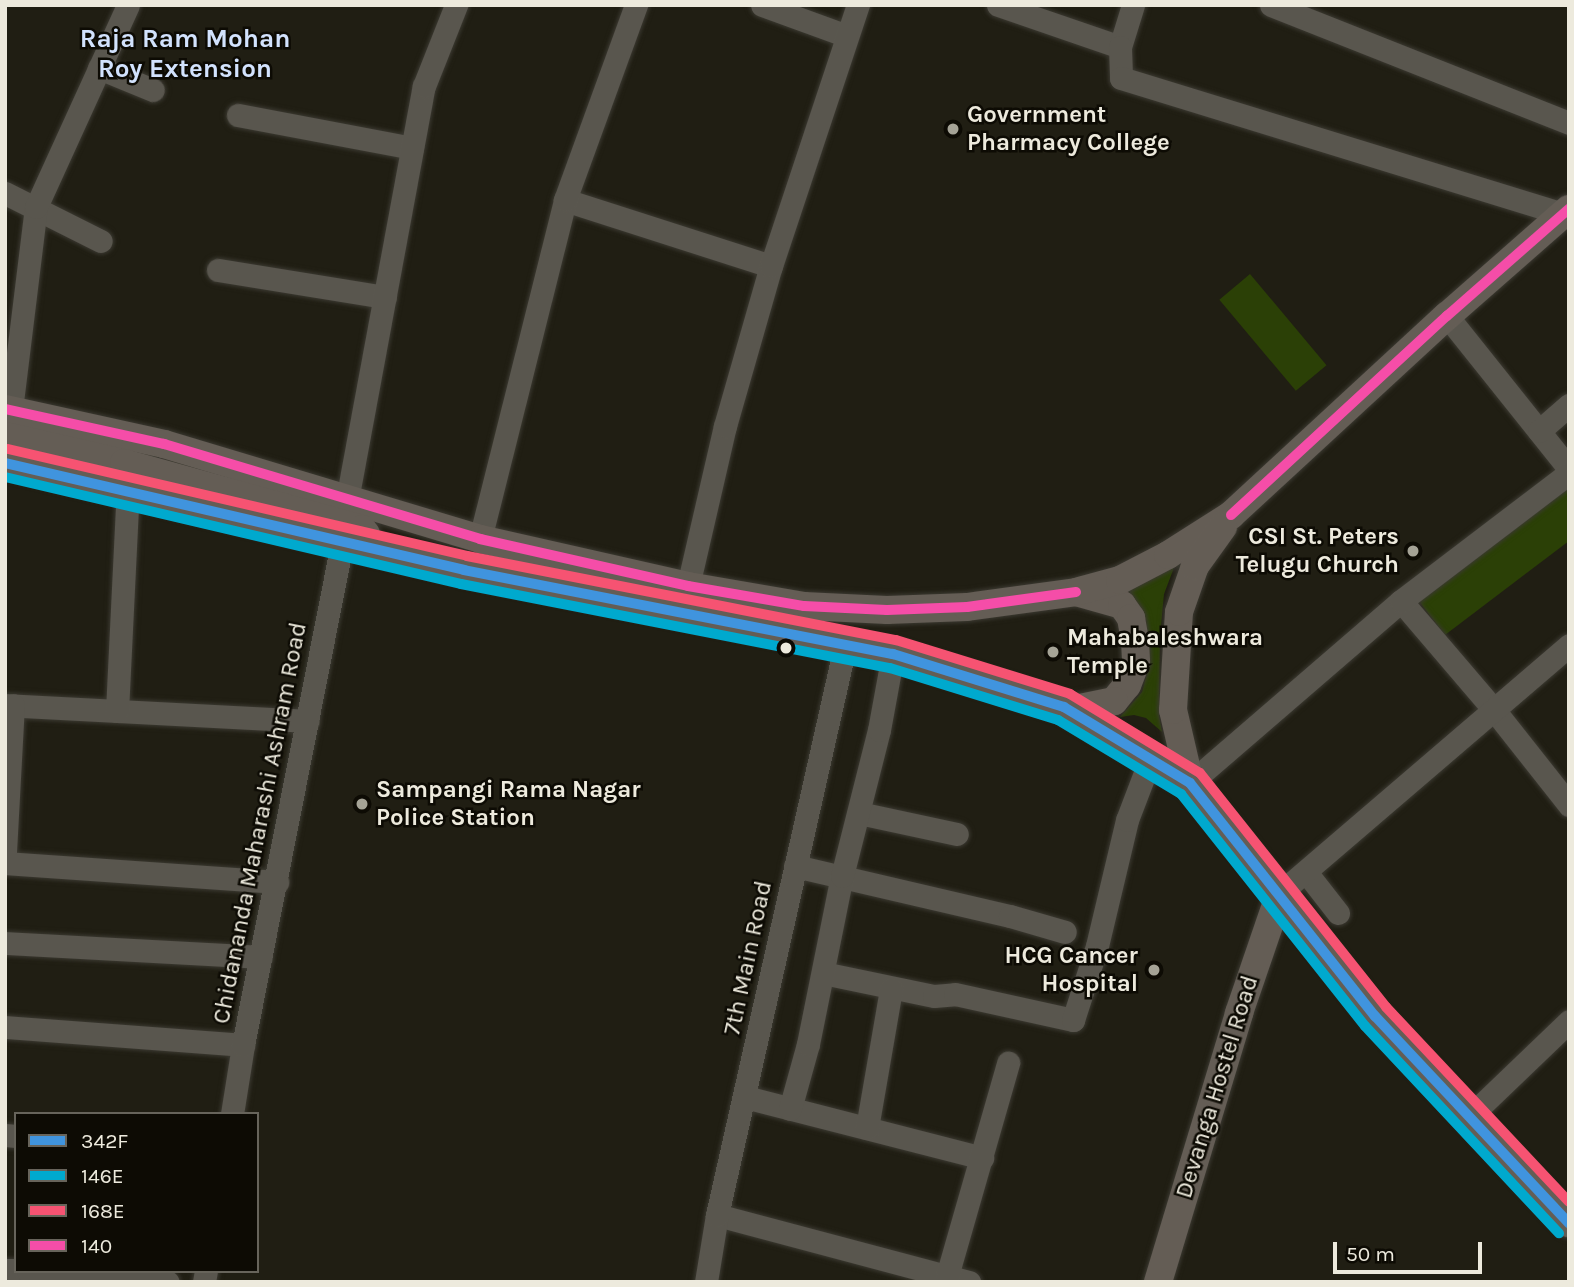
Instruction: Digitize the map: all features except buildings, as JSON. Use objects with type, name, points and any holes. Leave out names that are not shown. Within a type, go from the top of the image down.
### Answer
[{"type":"main road","points":[[5,463],[128,490],[342,522],[480,539],[688,586],[804,606],[887,610],[967,607],[1076,592],[1120,580],[1168,555],[1231,515],[1447,316],[1565,212]]},
{"type":"main road","points":[[7,418],[124,463],[362,529],[382,552],[892,654],[1030,695],[1070,710],[1151,757],[1189,783],[1280,893],[1375,1016],[1569,1223]]},
{"type":"main road","points":[[1189,783],[1173,710],[1179,612],[1195,566],[1231,515]]},
{"type":"main road","points":[[1070,710],[1114,701],[1128,685],[1136,662],[1131,618],[1122,605],[1076,592]]},
{"type":"main road","name":"Devanga Hostel Road","points":[[1158,1282],[1239,1013],[1280,893]]},
{"type":"street","points":[[7,418],[36,206],[128,5]]},
{"type":"street","name":"Chidananda Maharashi Ashram Road","points":[[232,1112],[243,1045],[308,720],[342,522],[424,86],[456,5]]},
{"type":"street","points":[[480,539],[565,200],[636,5]]},
{"type":"street","points":[[762,5],[847,36]]},
{"type":"street","points":[[688,586],[726,426],[771,265],[858,5]]},
{"type":"street","points":[[998,5],[1120,47]]},
{"type":"street","points":[[1133,5],[1120,47],[1121,78],[1565,212]]},
{"type":"street","points":[[1271,5],[1569,123]]},
{"type":"street","points":[[99,68],[153,90]]},
{"type":"street","points":[[238,115],[412,148]]},
{"type":"street","points":[[5,193],[102,241]]},
{"type":"street","points":[[565,200],[771,265]]},
{"type":"street","points":[[218,270],[385,296]]},
{"type":"street","points":[[1189,783],[1401,601],[1569,471],[1447,316]]},
{"type":"street","points":[[1539,431],[1569,405]]},
{"type":"street","points":[[117,711],[128,490]]},
{"type":"street","points":[[1401,601],[1494,710],[1569,805]]},
{"type":"street","points":[[1280,893],[1569,645]]},
{"type":"street","name":"7th Main Road","points":[[706,1282],[717,1215],[845,646]]},
{"type":"street","points":[[790,1109],[823,973],[842,876],[879,730],[892,654]]},
{"type":"street","points":[[5,852],[9,705],[308,720]]},
{"type":"street","points":[[823,973],[934,996],[955,994],[1073,1020],[1097,946],[1128,820],[1151,757]]},
{"type":"street","points":[[859,813],[957,834]]},
{"type":"street","points":[[5,863],[277,882]]},
{"type":"street","points":[[794,866],[1065,932]]},
{"type":"street","points":[[1306,872],[1338,913]]},
{"type":"street","points":[[5,943],[261,957]]},
{"type":"street","points":[[867,1128],[891,989]]},
{"type":"street","points":[[1470,1116],[1569,1021]]},
{"type":"street","points":[[5,1027],[243,1045]]},
{"type":"street","points":[[947,1276],[1008,1063]]},
{"type":"street","points":[[745,1097],[982,1158]]},
{"type":"street","points":[[717,1215],[969,1282]]},
{"type":"street","points":[[53,1273],[168,1282]]},
{"type":"green space","points":[[1250,274],[1326,365],[1296,391],[1219,300]]},
{"type":"green space","points":[[1569,486],[1569,541],[1445,635],[1418,600]]},
{"type":"green space","points":[[1175,565],[1164,594],[1160,637],[1159,715],[1162,732],[1146,718],[1134,715],[1120,717],[1142,692],[1148,669],[1149,644],[1146,620],[1136,604],[1122,594]]},
{"type":"transit line","name":"140","points":[[1231,515],[1447,316],[1569,209]]},
{"type":"transit line","name":"140","points":[[5,409],[164,444],[480,539],[688,586],[804,606],[887,610],[967,607],[1076,592]]},
{"type":"transit line","name":"168E","points":[[8,449],[467,556],[896,640],[1070,694],[1200,773],[1386,1007],[1569,1202]]},
{"type":"transit line","name":"342F","points":[[5,463],[464,570],[893,654],[1064,707],[1190,783],[1375,1016],[1569,1223]]},
{"type":"transit line","name":"146E","points":[[5,477],[461,584],[890,668],[1058,720],[1181,794],[1365,1026],[1559,1233]]},
{"type":"place","name":"Government Pharmacy College","points":[[953,129]]},
{"type":"place","name":"CSI St. Peters Telugu Church","points":[[1413,551]]},
{"type":"place","name":"Mahabaleshwara Temple","points":[[1053,652]]},
{"type":"place","name":"Sampangi Rama Nagar Police Station","points":[[362,804]]},
{"type":"place","name":"HCG Cancer Hospital","points":[[1154,970]]},
{"type":"district","name":"Raja Ram Mohan Roy Extension","points":[[185,54]]}]
